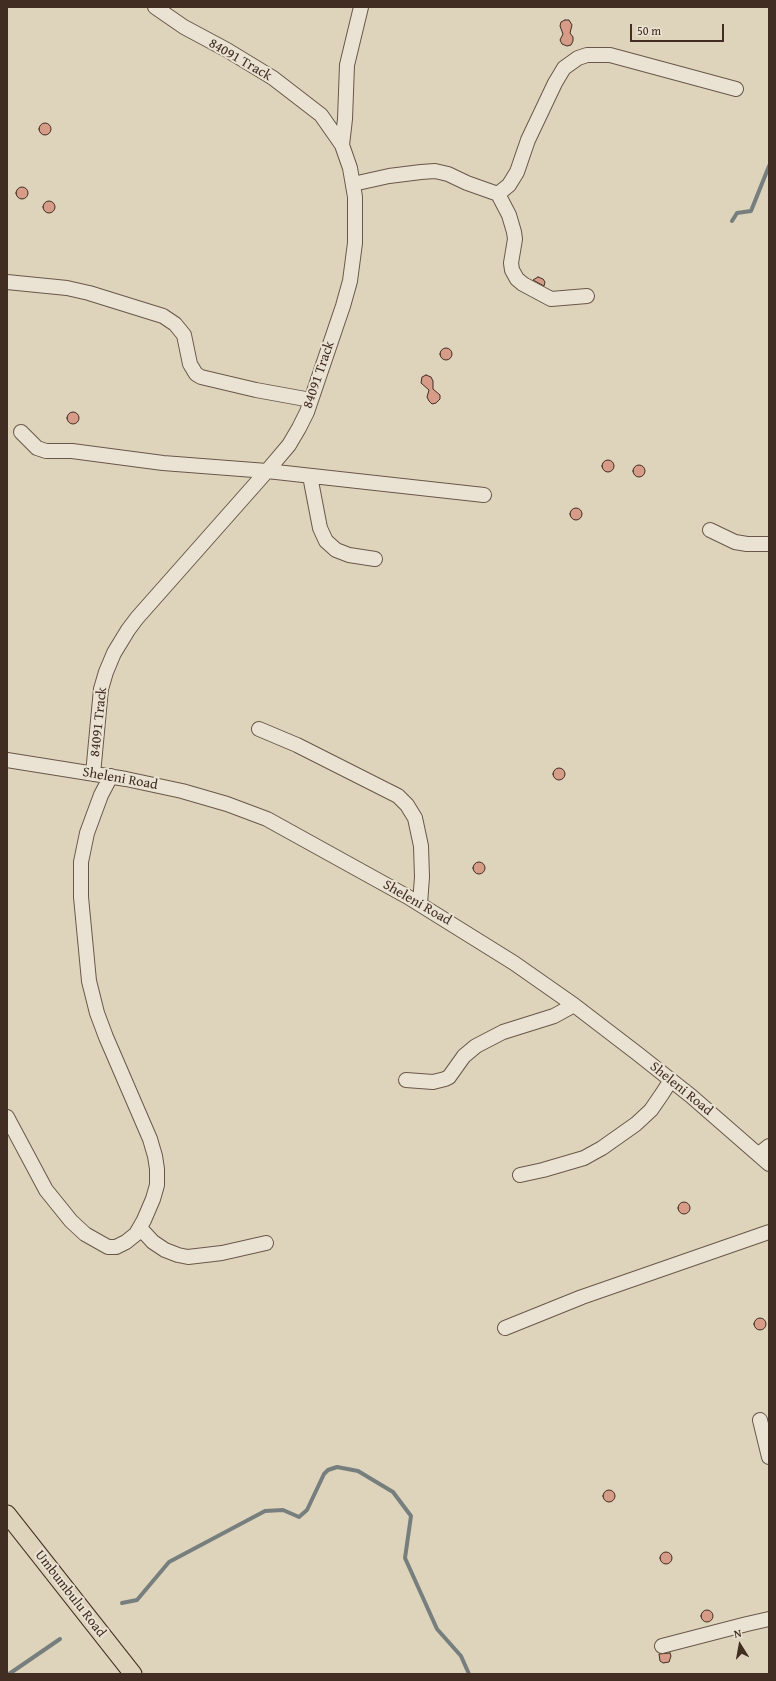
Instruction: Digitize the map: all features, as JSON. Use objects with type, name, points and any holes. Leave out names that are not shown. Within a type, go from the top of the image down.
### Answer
[{"type":"main road","name":"Umbumbulu Road","points":[[7,1514],[133,1674]]},
{"type":"street","name":"84091 Track","points":[[93,774],[101,689],[106,672],[128,630],[137,618],[267,471],[289,445],[299,428],[311,400],[331,343],[350,281],[355,243],[355,203],[350,168],[342,145],[321,115],[273,78],[184,27],[155,7]]},
{"type":"street","points":[[342,145],[345,119],[347,65],[361,7]]},
{"type":"street","points":[[498,194],[509,185],[517,172],[528,140],[555,83],[564,68],[578,58],[587,55],[610,56],[736,89]]},
{"type":"street","points":[[353,184],[396,175],[435,172],[448,174],[467,183],[498,194],[509,215],[514,232],[515,240],[511,263],[516,279],[551,299],[587,296]]},
{"type":"street","points":[[7,282],[67,288],[89,292],[163,316],[175,324],[184,335],[190,364],[196,374],[201,377],[256,390],[311,400]]},
{"type":"street","points":[[21,432],[37,448],[46,451],[72,450],[163,463],[267,471],[484,495]]},
{"type":"street","points":[[310,476],[320,528],[326,541],[336,550],[349,555],[375,559]]},
{"type":"street","points":[[710,530],[735,542],[747,544],[769,544]]},
{"type":"street","points":[[259,729],[297,745],[398,796],[407,805],[415,818],[421,846],[422,877],[420,904]]},
{"type":"street","name":"Sheleni Road","points":[[7,760],[142,782],[202,796],[267,819],[420,904],[514,963],[574,1005],[764,1150],[769,1164]]},
{"type":"street","points":[[7,1117],[46,1190],[64,1214],[85,1234],[100,1244],[108,1247],[116,1247],[126,1242],[136,1234],[153,1200],[157,1185],[155,1156],[150,1139],[97,1013],[89,980],[81,897],[82,862],[87,833],[101,795],[111,776]]},
{"type":"street","points":[[406,1080],[432,1082],[445,1079],[449,1077],[464,1056],[476,1046],[503,1032],[554,1016],[574,1005]]},
{"type":"street","points":[[520,1175],[584,1158],[602,1148],[636,1124],[662,1094],[671,1080]]},
{"type":"street","points":[[140,1228],[153,1242],[165,1250],[188,1257],[222,1253],[266,1243]]},
{"type":"street","points":[[505,1328],[582,1297],[769,1232]]},
{"type":"street","points":[[760,1420],[769,1458]]},
{"type":"street","points":[[662,1646],[769,1619]]},
{"type":"building","points":[[569,20],[572,25],[570,33],[573,37],[571,45],[567,46],[562,44],[560,40],[563,34],[560,26],[561,22]]},
{"type":"building","points":[[43,123],[47,123],[51,129],[47,135],[43,135],[39,131],[39,127]]},
{"type":"building","points":[[20,187],[24,187],[28,193],[24,199],[20,199],[16,195],[16,191]]},
{"type":"building","points":[[47,201],[51,201],[55,207],[51,213],[47,213],[43,209],[43,205]]},
{"type":"building","points":[[538,277],[543,279],[545,282],[544,286],[533,280]]},
{"type":"building","points":[[444,348],[448,348],[452,354],[448,360],[444,360],[440,356],[440,352]]},
{"type":"building","points":[[426,375],[431,377],[433,381],[433,389],[440,395],[440,399],[436,403],[432,404],[429,401],[427,397],[429,390],[421,383],[422,377]]},
{"type":"building","points":[[71,412],[75,412],[79,418],[75,424],[71,424],[67,420],[67,416]]},
{"type":"building","points":[[606,460],[610,460],[614,466],[610,472],[606,472],[602,468],[602,464]]},
{"type":"building","points":[[637,465],[641,465],[645,471],[641,477],[637,477],[633,473],[633,469]]},
{"type":"building","points":[[574,508],[578,508],[582,514],[578,520],[574,520],[570,516],[570,512]]},
{"type":"building","points":[[557,768],[561,768],[565,774],[561,780],[557,780],[553,776],[553,772]]},
{"type":"building","points":[[477,862],[481,862],[485,868],[481,874],[477,874],[473,870],[473,866]]},
{"type":"building","points":[[682,1202],[686,1202],[690,1208],[686,1214],[682,1214],[678,1210],[678,1206]]},
{"type":"building","points":[[758,1318],[762,1318],[766,1324],[762,1330],[758,1330],[754,1326],[754,1322]]},
{"type":"building","points":[[607,1490],[611,1490],[615,1496],[611,1502],[607,1502],[603,1498],[603,1494]]},
{"type":"building","points":[[664,1552],[668,1552],[672,1558],[668,1564],[664,1564],[660,1560],[660,1556]]},
{"type":"building","points":[[705,1610],[709,1610],[713,1616],[709,1622],[705,1622],[701,1618],[701,1614]]},
{"type":"building","points":[[670,1653],[671,1656],[669,1662],[663,1663],[660,1661],[659,1654]]},
{"type":"waterway","points":[[732,221],[737,213],[751,211],[769,166]]},
{"type":"waterway","points":[[122,1603],[137,1600],[169,1562],[265,1511],[283,1510],[299,1517],[307,1510],[324,1474],[328,1470],[337,1467],[358,1471],[393,1492],[411,1516],[405,1558],[437,1629],[461,1656],[469,1674]]},
{"type":"waterway","points":[[9,1674],[60,1639]]}]
